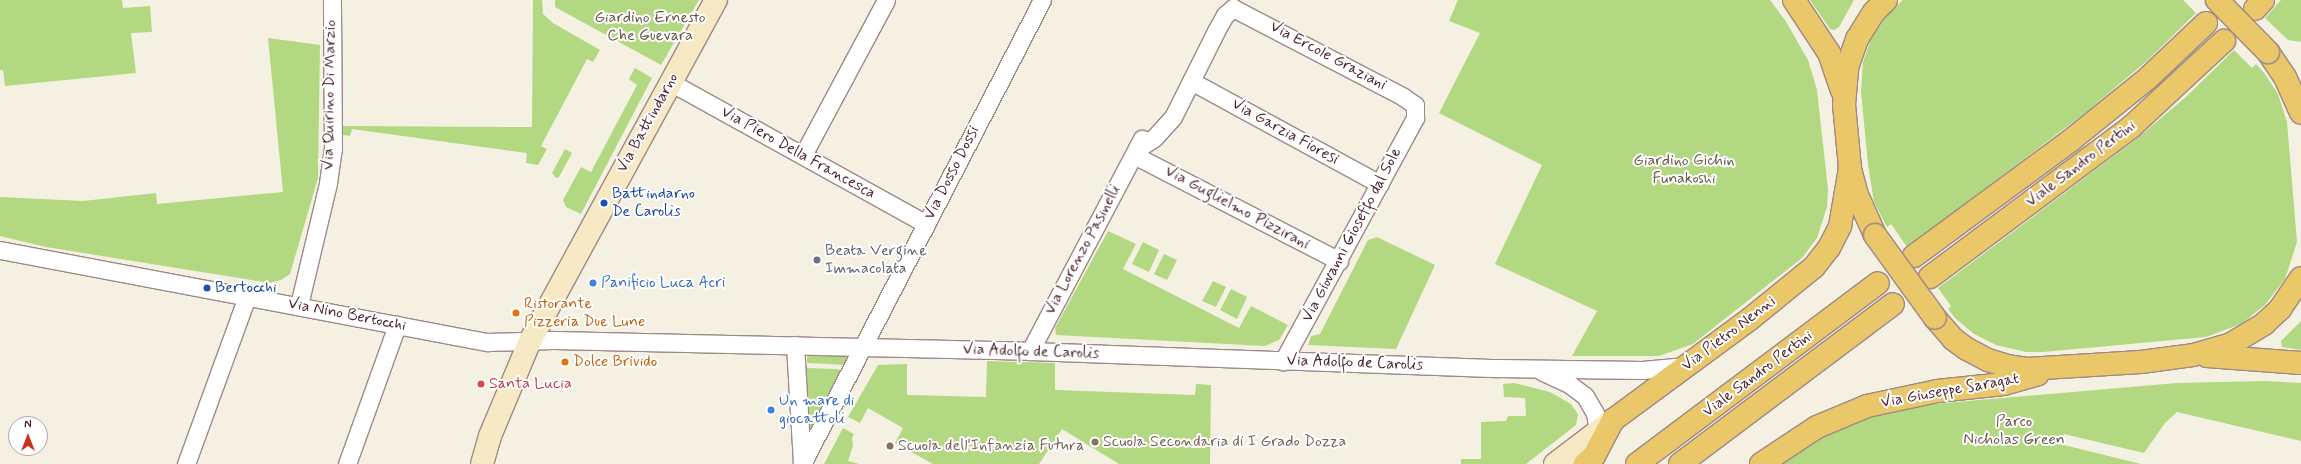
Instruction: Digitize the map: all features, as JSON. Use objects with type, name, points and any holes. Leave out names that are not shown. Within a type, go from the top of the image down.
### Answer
[{"type":"main road","points":[[1794,0],[1818,34],[1834,62],[1844,105],[1850,168],[1857,195],[1875,235],[1935,318],[1953,339],[1988,360],[2027,369],[2057,368],[2193,355],[2301,363]]},
{"type":"main road","points":[[1844,105],[1847,68],[1857,39],[1886,0]]},
{"type":"main road","points":[[2216,0],[2268,52],[2285,77],[2301,113]]},
{"type":"main road","name":"Viale Sandro Pertini","points":[[1914,256],[2070,141],[2148,78],[2206,23]]},
{"type":"main road","name":"Viale Sandro Pertini","points":[[1930,277],[2131,127],[2224,41]]},
{"type":"main road","name":"Via Pietro Nenni","points":[[1606,426],[1803,277],[1823,258],[1844,216],[1850,168]]},
{"type":"main road","points":[[2193,355],[2231,344],[2264,324],[2288,300],[2301,278]]},
{"type":"main road","name":"Viale Sandro Pertini","points":[[1637,464],[1878,283]]},
{"type":"main road","name":"Viale Sandro Pertini","points":[[1680,464],[1893,304]]},
{"type":"main road","name":"Via Giuseppe Saragat","points":[[1761,464],[1817,427],[1867,406],[1937,391],[2004,384],[2057,368]]},
{"type":"main road","points":[[1585,464],[1594,456],[1606,426]]},
{"type":"street","name":"Via Quirino Di Marzio","points":[[298,306],[328,183],[333,149],[332,0]]},
{"type":"street","name":"Via Battindarno","points":[[482,464],[490,436],[530,341],[716,0]]},
{"type":"street","points":[[803,155],[886,0]]},
{"type":"street","name":"Via Dosso Dossi","points":[[795,345],[802,464],[1042,0]]},
{"type":"street","name":"Via Lorenzo Pasinelli","points":[[1030,351],[1152,124],[1182,98],[1226,15],[1237,8]]},
{"type":"street","name":"Via Ercole Graziani","points":[[1237,8],[1402,96],[1416,108]]},
{"type":"street","name":"Via Garzia Fioresi","points":[[1191,81],[1380,184]]},
{"type":"street","name":"Via Piero Della Francesca","points":[[670,82],[926,224]]},
{"type":"street","name":"Via Giovanni Gioseffo dal Sole","points":[[1283,361],[1339,261],[1415,118],[1416,108]]},
{"type":"street","name":"Via Guglielmo Pizzirani","points":[[1136,152],[1339,261]]},
{"type":"street","name":"Via Nino Bertocchi","points":[[0,250],[488,342],[530,341]]},
{"type":"street","points":[[186,464],[247,296]]},
{"type":"street","points":[[347,464],[397,325]]},
{"type":"street","name":"Via Adolfo de Carolis","points":[[530,341],[795,345],[1030,351],[1283,361],[1533,368],[1642,370],[1687,366]]},
{"type":"street","name":"Via Adolfo de Carolis","points":[[1533,368],[1570,384],[1585,396],[1595,413],[1606,426]]},
{"type":"street","name":"Via Pietro Nenni","points":[[1555,464],[1606,426]]},
{"type":"green space","points":[[0,0],[122,0],[123,8],[150,6],[152,32],[131,33],[136,73],[5,86],[3,70],[0,70]]},
{"type":"green space","points":[[533,0],[542,0],[543,14],[553,23],[600,50],[593,62],[587,59],[541,146],[547,149],[538,165],[526,163],[527,153],[352,129],[350,136],[337,134],[338,126],[532,127]]},
{"type":"green space","name":"Giardino Ernesto Che Guevara","points":[[555,0],[699,0],[661,65],[555,7]]},
{"type":"green space","name":"Giardino Gichin Funakoshi","points":[[1458,0],[1770,0],[1785,20],[1808,60],[1817,90],[1828,189],[1827,207],[1817,238],[1802,258],[1693,344],[1659,356],[1572,356],[1597,311],[1495,264],[1542,165],[1439,113],[1480,33],[1449,21]]},
{"type":"green space","points":[[1810,0],[1854,0],[1839,27],[1834,30],[1830,29]]},
{"type":"green space","points":[[1903,0],[2183,0],[2196,13],[2148,60],[2085,113],[1907,247],[1891,224],[1887,227],[1874,202],[1868,165],[1861,92],[1863,62],[1870,41],[1887,15]]},
{"type":"green space","points":[[2281,0],[2301,0],[2301,42],[2288,40],[2265,18]]},
{"type":"green space","points":[[268,38],[320,45],[318,178],[290,274],[281,280],[270,283],[46,247],[0,236],[0,197],[83,201],[156,193],[157,204],[283,192]]},
{"type":"green space","points":[[2234,50],[2252,68],[2256,64],[2265,74],[2278,94],[2287,122],[2297,242],[2285,279],[2265,305],[2241,324],[2206,337],[2043,352],[2026,352],[1996,345],[1974,334],[1955,318],[1948,309],[1951,306],[1938,288],[2135,140],[2187,96]]},
{"type":"green space","points":[[635,68],[652,78],[581,214],[566,207],[563,200],[581,167],[591,172],[637,85],[629,79]]},
{"type":"green space","points":[[565,149],[572,153],[559,177],[556,178],[552,173]]},
{"type":"green space","points":[[1108,231],[1136,244],[1123,269],[1239,328],[1251,306],[1288,325],[1279,340],[1265,346],[1056,335],[1055,328]]},
{"type":"green space","points":[[1377,237],[1435,265],[1396,349],[1308,345],[1311,336],[1320,334],[1368,240]]},
{"type":"green space","points":[[1143,242],[1159,250],[1149,272],[1132,264]]},
{"type":"green space","points":[[1164,254],[1177,260],[1167,280],[1154,274]]},
{"type":"green space","points":[[1213,281],[1226,287],[1216,307],[1202,301]]},
{"type":"green space","points":[[1231,289],[1247,297],[1237,319],[1220,310]]},
{"type":"green space","points":[[2301,321],[2301,350],[2282,347],[2281,341]]},
{"type":"green space","points":[[811,355],[845,356],[848,359],[847,365],[807,363],[807,357]]},
{"type":"green space","points":[[987,361],[1055,363],[1055,390],[1195,395],[1196,384],[1211,385],[1210,464],[1119,464],[1062,429],[1039,464],[933,464],[895,443],[903,428],[868,408],[860,423],[848,417],[878,365],[907,364],[907,395],[986,397]]},
{"type":"green space","points":[[807,368],[838,369],[844,373],[813,429],[809,427],[807,421]]},
{"type":"green space","name":"Parco Nicholas Green","points":[[2264,381],[2301,383],[2301,441],[2177,412],[2165,423],[2144,453],[2064,434],[2060,444],[2141,464],[1781,464],[1842,423],[1910,406],[2177,383]]},
{"type":"green space","points":[[1514,383],[1550,392],[1571,404],[1578,414],[1576,425],[1526,464],[1461,464],[1461,459],[1481,459],[1481,422],[1506,421],[1508,416],[1526,416],[1525,398],[1504,397],[1503,384]]},
{"type":"green space","points":[[843,428],[854,434],[852,438],[853,446],[848,461],[859,464],[824,464]]},
{"type":"place","name":"Battindarno De Carolis","points":[[604,203]]},
{"type":"place","name":"Beata Vergine Immacolata","points":[[817,260]]},
{"type":"place","name":"Panificio Luca Acri","points":[[593,283]]},
{"type":"place","name":"Bertocchi","points":[[207,288]]},
{"type":"place","name":"Ristorante Pizzeria Due Lune","points":[[516,313]]},
{"type":"place","name":"Dolce Brivido","points":[[565,362]]},
{"type":"place","name":"Santa Lucia","points":[[481,384]]},
{"type":"place","name":"Un mare di giocattoli","points":[[771,410]]},
{"type":"place","name":"Scuola Secondaria di I Grado Dozza","points":[[1095,442]]},
{"type":"place","name":"Scuola dell'Infanzia Futura","points":[[890,446]]}]
